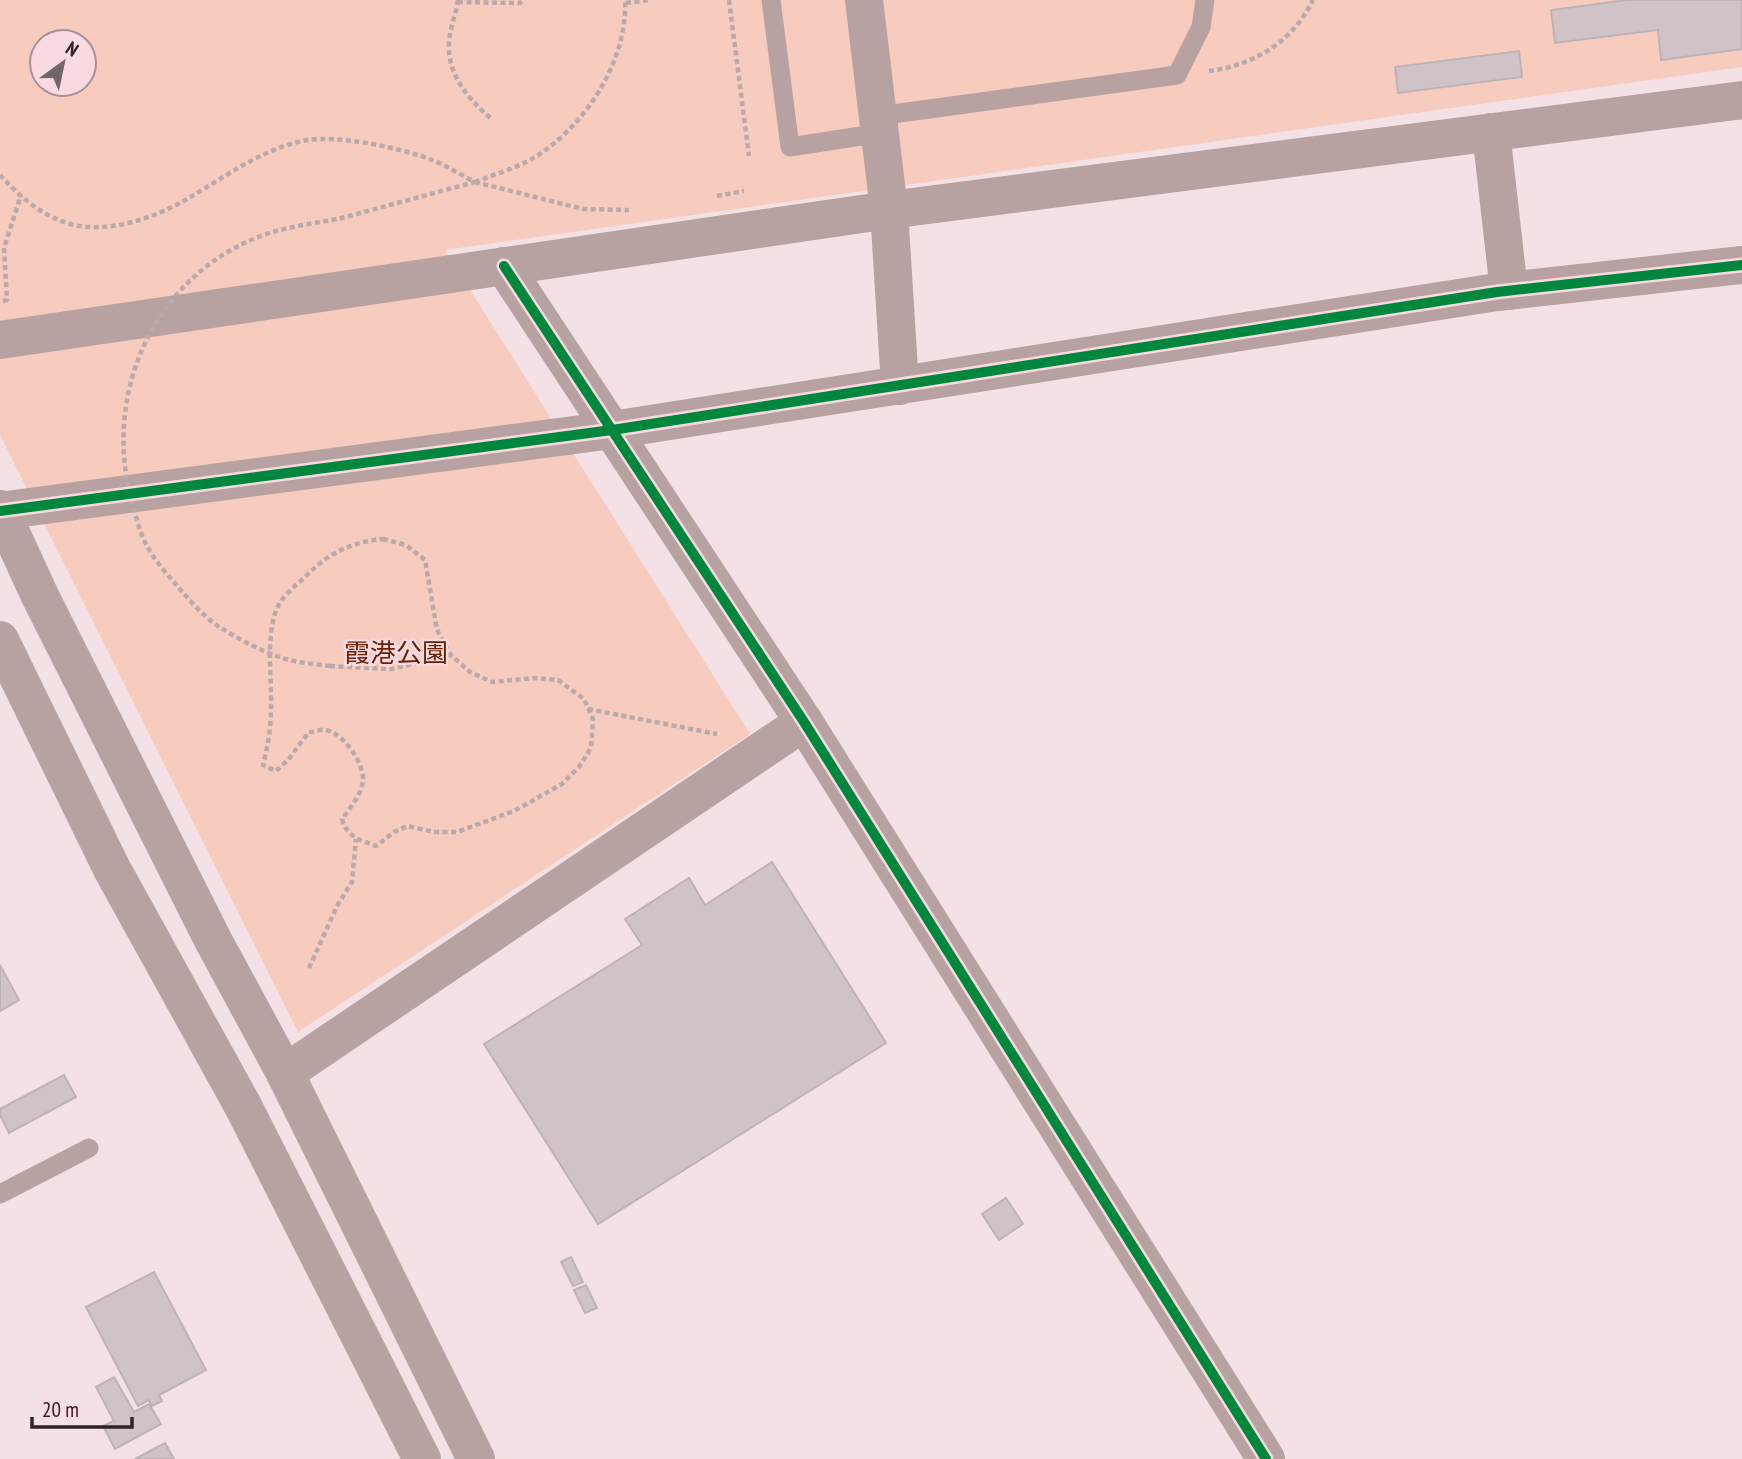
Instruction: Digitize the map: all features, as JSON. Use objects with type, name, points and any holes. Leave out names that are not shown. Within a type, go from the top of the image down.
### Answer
[{"type":"street","points":[[864,0],[889,211],[901,386]]},
{"type":"street","points":[[0,340],[889,211],[1742,100]]},
{"type":"street","points":[[1491,132],[1508,291]]},
{"type":"street","points":[[477,1459],[285,1073],[206,928],[40,596],[0,510],[612,430],[1508,291],[1742,265]]},
{"type":"street","points":[[504,266],[804,722],[1266,1459]]},
{"type":"street","points":[[0,640],[112,869],[243,1106],[422,1459]]},
{"type":"street","points":[[285,1073],[804,722]]},
{"type":"lane","points":[[771,0],[790,147],[879,124],[1177,75],[1201,27],[1205,0]]},
{"type":"lane","points":[[0,1194],[89,1148]]},
{"type":"path","points":[[493,120],[473,103],[458,81],[450,61],[449,42],[458,1],[520,4],[523,0]]},
{"type":"path","points":[[451,655],[391,669],[330,666],[283,658],[219,627],[191,601],[147,545],[127,486],[124,418],[128,386],[137,356],[169,306],[195,276],[226,253],[251,239],[475,182],[530,160],[560,139],[601,89],[619,48],[626,1],[649,0]]},
{"type":"path","points":[[729,0],[749,156]]},
{"type":"path","points":[[1177,75],[1214,71],[1269,52],[1291,34],[1313,0]]},
{"type":"path","points":[[0,175],[36,208],[65,223],[102,227],[136,221],[183,201],[267,153],[307,140],[347,139],[432,160],[475,182],[583,209],[629,209]]},
{"type":"path","points":[[706,197],[744,191]]},
{"type":"path","points":[[0,303],[7,300],[4,248],[21,195]]},
{"type":"path","points":[[383,540],[406,545],[425,560],[437,630],[451,655],[470,672],[492,682],[534,678],[558,680],[584,699],[588,709],[593,719],[591,748],[579,767],[562,784],[514,810],[457,832],[434,832],[408,825],[376,846],[356,839],[345,829],[342,819],[363,782],[360,762],[346,743],[327,730],[309,732],[276,771],[263,765],[269,743],[272,627],[280,602],[323,559],[359,541],[383,540]]},
{"type":"path","points":[[588,709],[717,734]]},
{"type":"path","points":[[309,968],[337,906],[352,882],[356,839]]},
{"type":"green space","name":"霞港公園","points":[[0,0],[1742,0],[1742,67],[445,250],[750,734],[298,1032],[0,435]]},
{"type":"building","points":[[1627,0],[1742,0],[1742,49],[1661,60],[1658,30],[1555,43],[1551,10]]},
{"type":"building","points":[[1519,51],[1522,77],[1398,93],[1395,67]]},
{"type":"building","points":[[772,862],[886,1043],[598,1224],[484,1044],[642,945],[625,919],[689,878],[705,905]]},
{"type":"building","points":[[0,965],[19,1000],[0,1011]]},
{"type":"building","points":[[64,1075],[76,1097],[9,1133],[0,1115],[0,1109]]},
{"type":"building","points":[[1006,1198],[1023,1224],[999,1240],[982,1214]]},
{"type":"building","points":[[571,1257],[583,1282],[573,1286],[561,1262]]},
{"type":"building","points":[[154,1272],[206,1370],[159,1395],[162,1401],[152,1406],[149,1400],[138,1406],[86,1307]]},
{"type":"building","points":[[586,1285],[597,1308],[585,1313],[574,1290]]},
{"type":"building","points":[[114,1377],[134,1412],[149,1404],[161,1424],[115,1449],[103,1426],[114,1421],[96,1387]]},
{"type":"building","points":[[165,1443],[174,1459],[135,1459]]},
{"type":"cycle path","points":[[0,511],[612,430],[1497,292],[1742,265]]},
{"type":"cycle path","points":[[504,266],[804,722],[1266,1459]]}]
